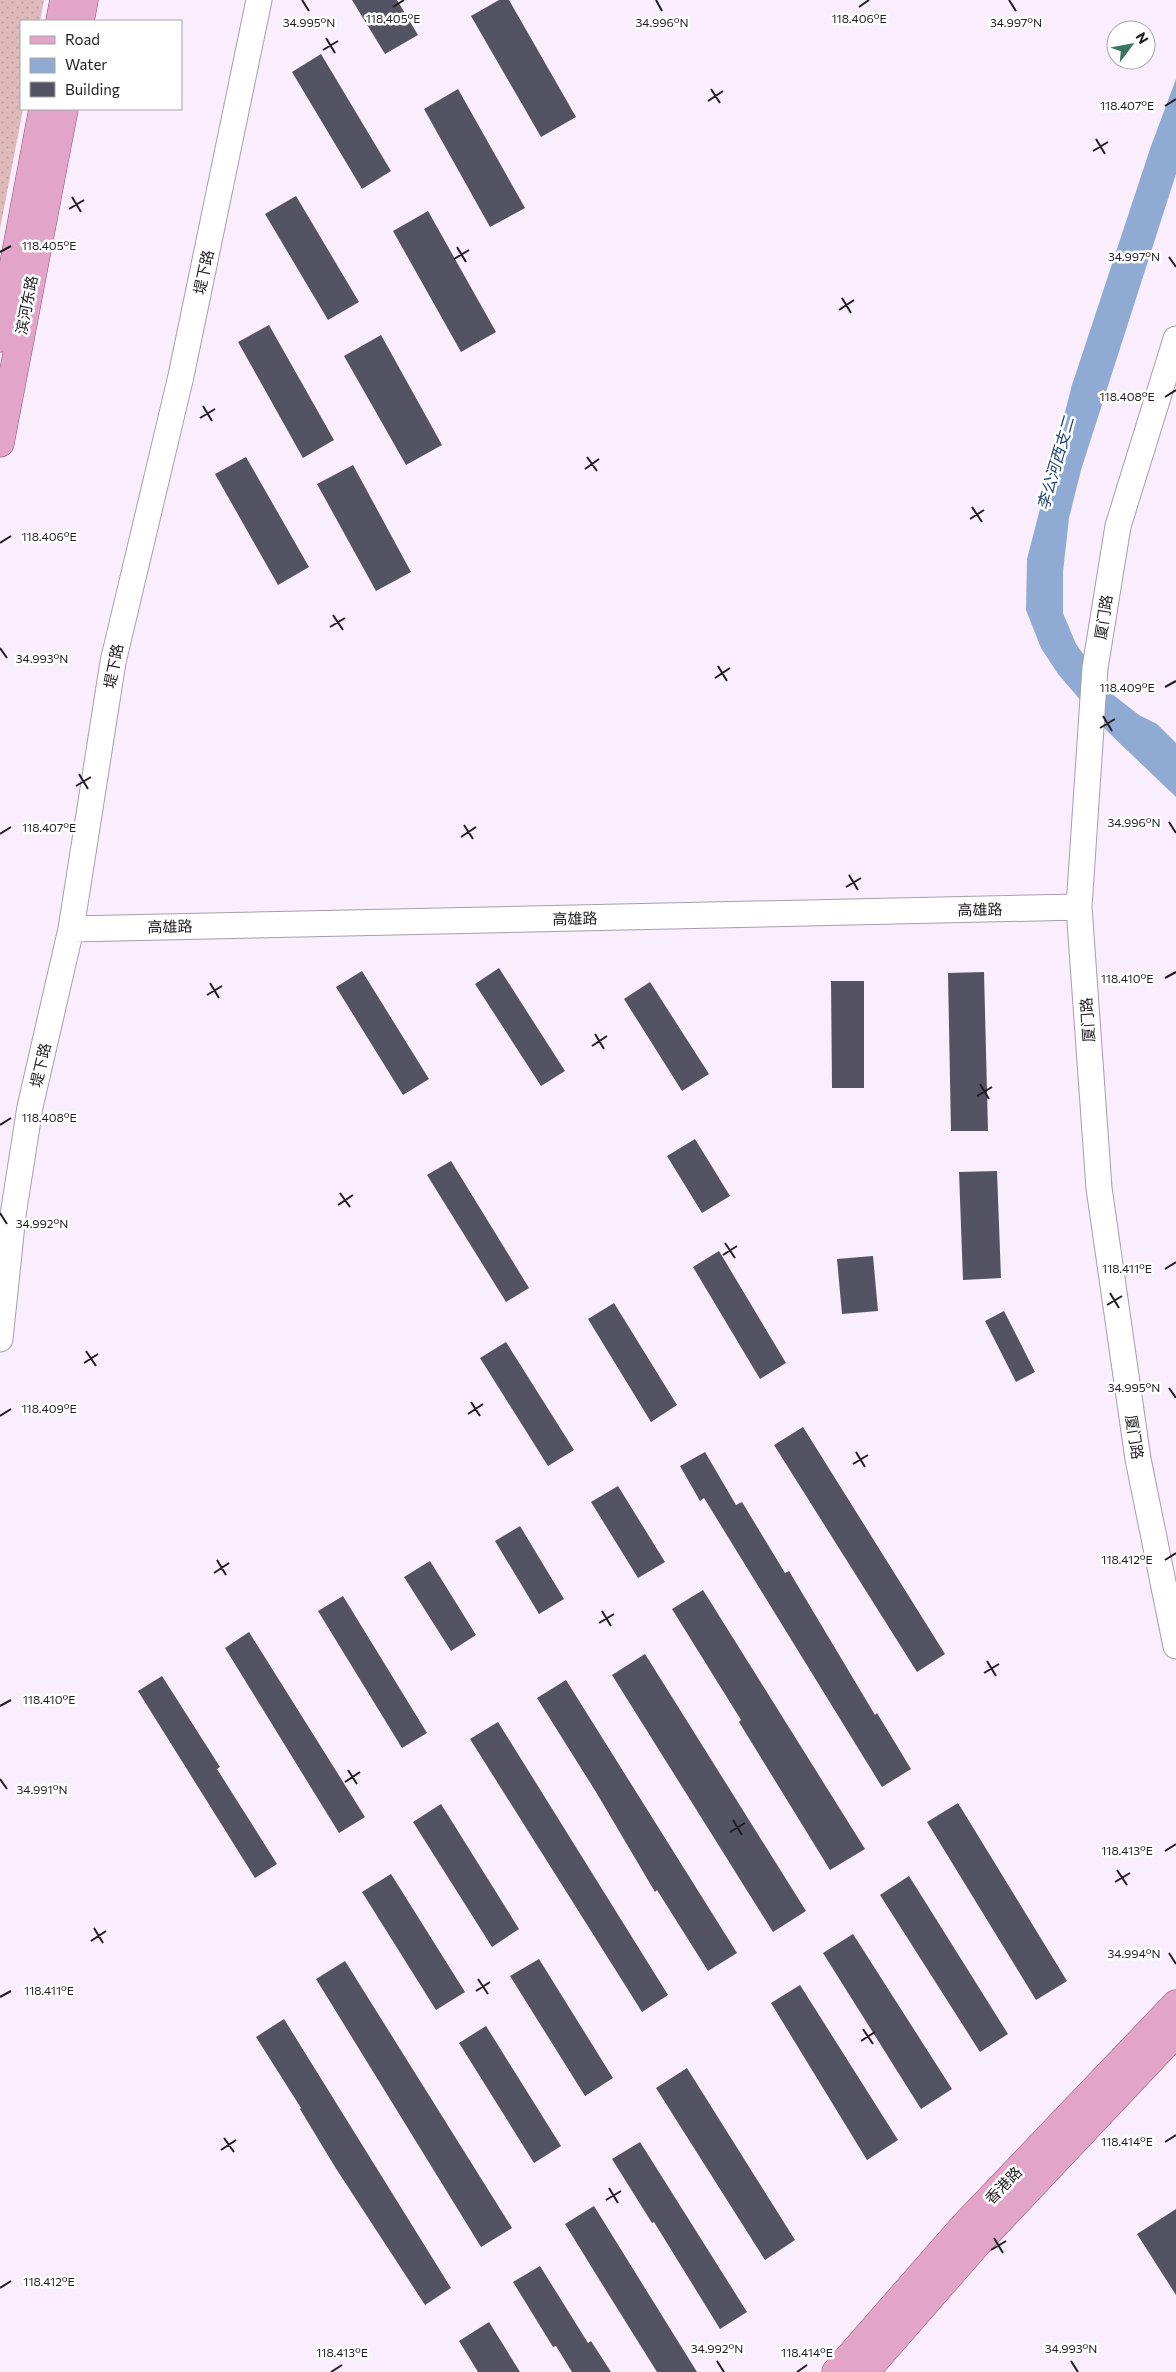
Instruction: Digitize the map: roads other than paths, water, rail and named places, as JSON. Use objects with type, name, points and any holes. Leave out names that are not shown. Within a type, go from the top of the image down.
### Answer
[{"type":"main road","points":[[60,20],[64,0]]},
{"type":"main road","points":[[80,20],[84,0]]},
{"type":"main road","name":"滨河东路","points":[[0,338],[43,110]]},
{"type":"main road","name":"滨河东路","points":[[0,443],[64,110]]},
{"type":"main road","name":"香港路","points":[[836,2372],[963,2227],[1176,2004]]},
{"type":"main road","name":"香港路","points":[[865,2372],[977,2244],[1176,2033]]},
{"type":"street","name":"堤下路","points":[[0,1339],[13,1215],[30,1107],[71,928],[113,662],[181,376],[259,0]]},
{"type":"street","name":"厦门路","points":[[1176,339],[1118,526],[1095,668],[1079,907],[1099,1188],[1138,1459],[1176,1646]]},
{"type":"street","name":"高雄路","points":[[71,928],[1079,907]]},
{"type":"water","name":"李公河西支二","points":[[1176,79],[1176,174],[1081,470],[1069,518],[1063,572],[1063,613],[1076,644],[1112,694],[1139,715],[1157,724],[1176,743],[1176,797],[1107,731],[1058,674],[1041,648],[1026,610],[1027,559],[1072,385],[1151,146]]}]
